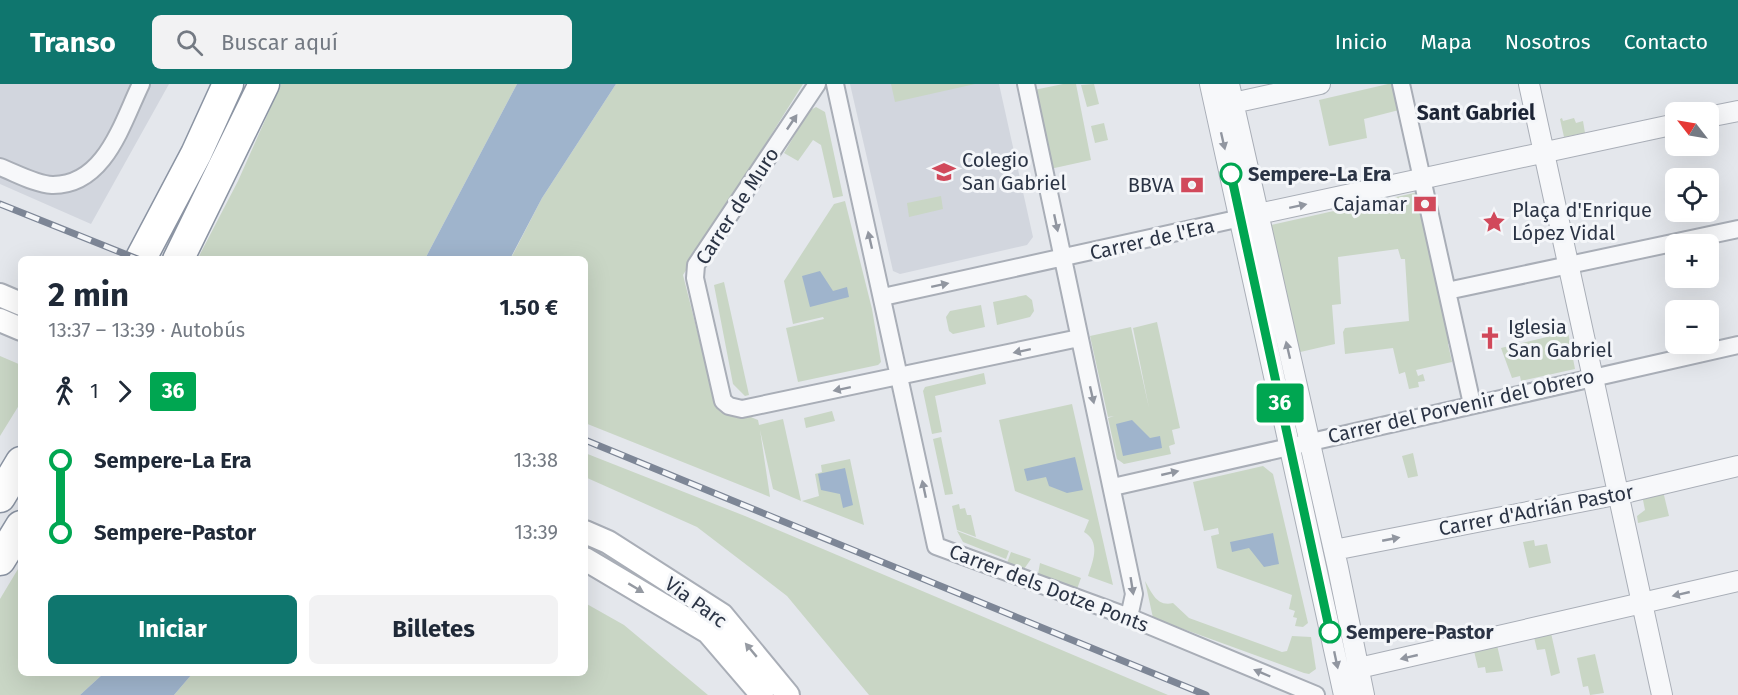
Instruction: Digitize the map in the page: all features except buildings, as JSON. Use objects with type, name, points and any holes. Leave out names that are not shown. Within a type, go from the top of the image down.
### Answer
[{"type":"highway","points":[[142,256],[162,221],[228,84]]},
{"type":"highway","points":[[180,256],[264,84]]},
{"type":"highway","points":[[0,496],[18,467]]},
{"type":"highway","points":[[0,560],[18,531]]},
{"type":"main road","points":[[0,295],[18,303]]},
{"type":"main road","points":[[0,320],[18,327]]},
{"type":"main road","name":"Via Parc","points":[[588,533],[608,542],[722,615],[788,695]]},
{"type":"main road","name":"Via Parc","points":[[588,562],[708,632],[762,695]]},
{"type":"street","points":[[0,167],[52,185],[70,183],[87,176],[98,166],[113,142],[141,84]]},
{"type":"street","name":"Carrer de Muro","points":[[817,84],[696,265],[696,278],[723,400],[729,406],[742,410],[899,377]]},
{"type":"street","points":[[835,84],[899,377],[1079,338]]},
{"type":"street","points":[[1026,84],[1079,338],[1113,486],[1134,594],[1129,617]]},
{"type":"street","points":[[1210,84],[1249,216],[1299,443],[1329,551],[1364,695]]},
{"type":"street","points":[[1229,84],[1249,216]]},
{"type":"street","points":[[1233,104],[1320,84]]},
{"type":"street","points":[[1401,84],[1473,404]]},
{"type":"street","points":[[1529,84],[1662,695]]},
{"type":"street","points":[[1719,115],[1738,111]]},
{"type":"street","points":[[1249,216],[1665,126]]},
{"type":"street","name":"Carrer de l'Era","points":[[883,297],[1249,216]]},
{"type":"street","points":[[1447,291],[1567,263],[1738,229]]},
{"type":"street","name":"Carrer del Porvenir del Obrero","points":[[1113,486],[1738,345]]},
{"type":"street","name":"Carrer dels Dotze Ponts","points":[[899,377],[936,546],[1129,617],[1316,695]]},
{"type":"street","points":[[1299,443],[1296,477],[1339,694]]},
{"type":"street","name":"Carrer d'Adrián Pastor","points":[[1329,551],[1620,494],[1738,466]]},
{"type":"street","points":[[1296,477],[1305,481],[1320,550],[1329,551]]},
{"type":"street","points":[[1339,694],[1359,668],[1738,581]]},
{"type":"shaded area","points":[[0,84],[169,84],[91,224],[0,184]]},
{"type":"shaded area","name":"Colegio San Gabriel","points":[[850,84],[999,84],[1033,237],[1027,245],[900,274],[893,271]]},
{"type":"green space","points":[[281,84],[517,84],[427,256],[199,256],[238,181]]},
{"type":"green space","points":[[616,84],[803,84],[683,275],[715,402],[758,420],[759,425],[783,419],[801,501],[773,489],[760,430],[770,497],[588,424],[588,256],[512,256],[542,198]]},
{"type":"green space","points":[[891,84],[975,84],[895,102]]},
{"type":"green space","points":[[1063,84],[1076,84],[1091,160],[1050,169],[1034,90]]},
{"type":"green space","points":[[1094,84],[1099,104],[1087,107],[1081,85]]},
{"type":"green space","points":[[1394,84],[1399,110],[1364,119],[1367,138],[1329,146],[1319,100]]},
{"type":"green space","points":[[816,107],[825,112],[843,196],[833,198],[821,145],[813,140],[798,161],[784,153],[809,111]]},
{"type":"green space","points":[[1562,118],[1563,121],[1574,118],[1576,123],[1583,121],[1585,133],[1564,137],[1560,119]]},
{"type":"green space","points":[[1104,123],[1108,140],[1095,143],[1091,126]]},
{"type":"green space","points":[[1423,191],[1454,342],[1448,344],[1452,362],[1416,370],[1418,376],[1423,374],[1425,381],[1418,382],[1419,387],[1409,389],[1405,372],[1399,374],[1393,348],[1345,354],[1343,332],[1345,328],[1409,321],[1405,259],[1401,259],[1398,249],[1338,257],[1341,304],[1332,305],[1335,344],[1296,353],[1267,226]]},
{"type":"green space","points":[[941,196],[943,209],[909,217],[907,203]]},
{"type":"green space","points":[[845,201],[872,309],[881,362],[878,365],[798,382],[786,328],[824,319],[823,317],[793,324],[784,281],[834,204]]},
{"type":"green space","points":[[724,282],[749,395],[745,396],[733,384],[714,285]]},
{"type":"green space","points":[[1026,295],[1032,300],[1034,311],[1030,317],[997,325],[993,302]]},
{"type":"green space","points":[[981,305],[985,327],[953,334],[949,331],[946,317],[950,311]]},
{"type":"green space","points":[[1157,322],[1180,428],[1172,430],[1175,444],[1169,446],[1171,454],[1124,464],[1117,459],[1108,418],[1114,416],[1108,417],[1090,336],[1131,327],[1149,408],[1133,328]]},
{"type":"green space","points":[[1568,332],[1575,369],[1521,381],[1520,376],[1512,378],[1501,348]]},
{"type":"green space","points":[[0,356],[18,364],[18,407],[0,436]]},
{"type":"green space","points":[[984,373],[986,384],[935,396],[942,432],[932,434],[923,391],[925,387]]},
{"type":"green space","points":[[1072,404],[1113,585],[1088,576],[1094,552],[1092,541],[1084,532],[1089,520],[1015,491],[999,420]]},
{"type":"green space","points":[[832,411],[835,421],[806,428],[804,418]]},
{"type":"green space","points":[[941,437],[953,494],[945,495],[933,439]]},
{"type":"green space","points":[[1413,453],[1418,476],[1408,478],[1402,456]]},
{"type":"green space","points":[[588,454],[745,516],[1168,695],[869,695],[787,596],[697,527],[588,478]]},
{"type":"green space","points":[[850,459],[864,525],[802,501],[819,496],[815,474],[822,472],[821,465]]},
{"type":"green space","points":[[1263,466],[1273,474],[1308,623],[1303,627],[1295,626],[1297,618],[1293,617],[1295,611],[1289,609],[1292,595],[1217,568],[1211,536],[1219,534],[1218,528],[1204,531],[1193,482]]},
{"type":"green space","points":[[1663,491],[1669,516],[1638,523],[1637,516],[1645,510],[1642,495]]},
{"type":"green space","points":[[959,504],[960,509],[965,508],[967,515],[971,515],[976,537],[957,530],[952,506]]},
{"type":"green space","points":[[957,531],[1009,551],[1006,559],[963,542]]},
{"type":"green space","points":[[1534,540],[1535,546],[1547,544],[1551,563],[1529,568],[1523,542]]},
{"type":"green space","points":[[1011,552],[1031,559],[1024,569],[1007,563]]},
{"type":"green space","points":[[1040,563],[1081,578],[1077,589],[1038,574]]},
{"type":"green space","points":[[18,569],[18,676],[101,676],[80,695],[0,695],[0,599]]},
{"type":"green space","points":[[1145,581],[1159,601],[1167,604],[1173,603],[1189,618],[1282,652],[1287,651],[1292,636],[1311,637],[1316,669],[1309,674],[1304,673],[1153,618]]},
{"type":"green space","points":[[588,605],[624,625],[708,695],[174,695],[190,676],[588,676]]},
{"type":"green space","points":[[1551,633],[1560,673],[1551,676],[1545,649],[1537,650],[1534,637]]},
{"type":"green space","points":[[1497,645],[1503,671],[1486,673],[1485,667],[1478,668],[1474,651]]},
{"type":"green space","points":[[1595,654],[1604,693],[1590,695],[1588,686],[1583,687],[1577,658]]},
{"type":"water","points":[[517,84],[616,84],[542,198],[512,256],[427,256]]},
{"type":"water","points":[[820,271],[833,291],[847,287],[849,297],[810,307],[802,276]]},
{"type":"water","points":[[1132,420],[1150,438],[1160,436],[1162,448],[1123,456],[1116,424]]},
{"type":"water","points":[[1075,457],[1083,490],[1067,493],[1049,486],[1046,477],[1027,481],[1024,469]]},
{"type":"water","points":[[845,468],[853,505],[843,508],[840,494],[821,490],[818,474]]},
{"type":"water","points":[[1273,533],[1279,564],[1264,567],[1249,548],[1232,552],[1230,542]]},
{"type":"water","points":[[101,676],[190,676],[174,695],[80,695]]},
{"type":"railway","points":[[0,204],[130,256]]},
{"type":"railway","points":[[588,441],[1206,695]]},
{"type":"bus line","name":"36","points":[[1231,174],[1330,632]]},
{"type":"place","name":"Colegio San Gabriel","points":[[944,172]]},
{"type":"place","name":"Sempere-La Era","points":[[1231,174]]},
{"type":"place","name":"BBVA","points":[[1192,185]]},
{"type":"place","name":"Cajamar","points":[[1425,204]]},
{"type":"place","name":"Plaça d'Enrique López Vidal","points":[[1494,222]]},
{"type":"place","name":"Iglesia San Gabriel","points":[[1490,338]]},
{"type":"place","name":"Sempere-Pastor","points":[[1330,632]]},
{"type":"district","name":"Sant Gabriel","points":[[1476,113]]}]
